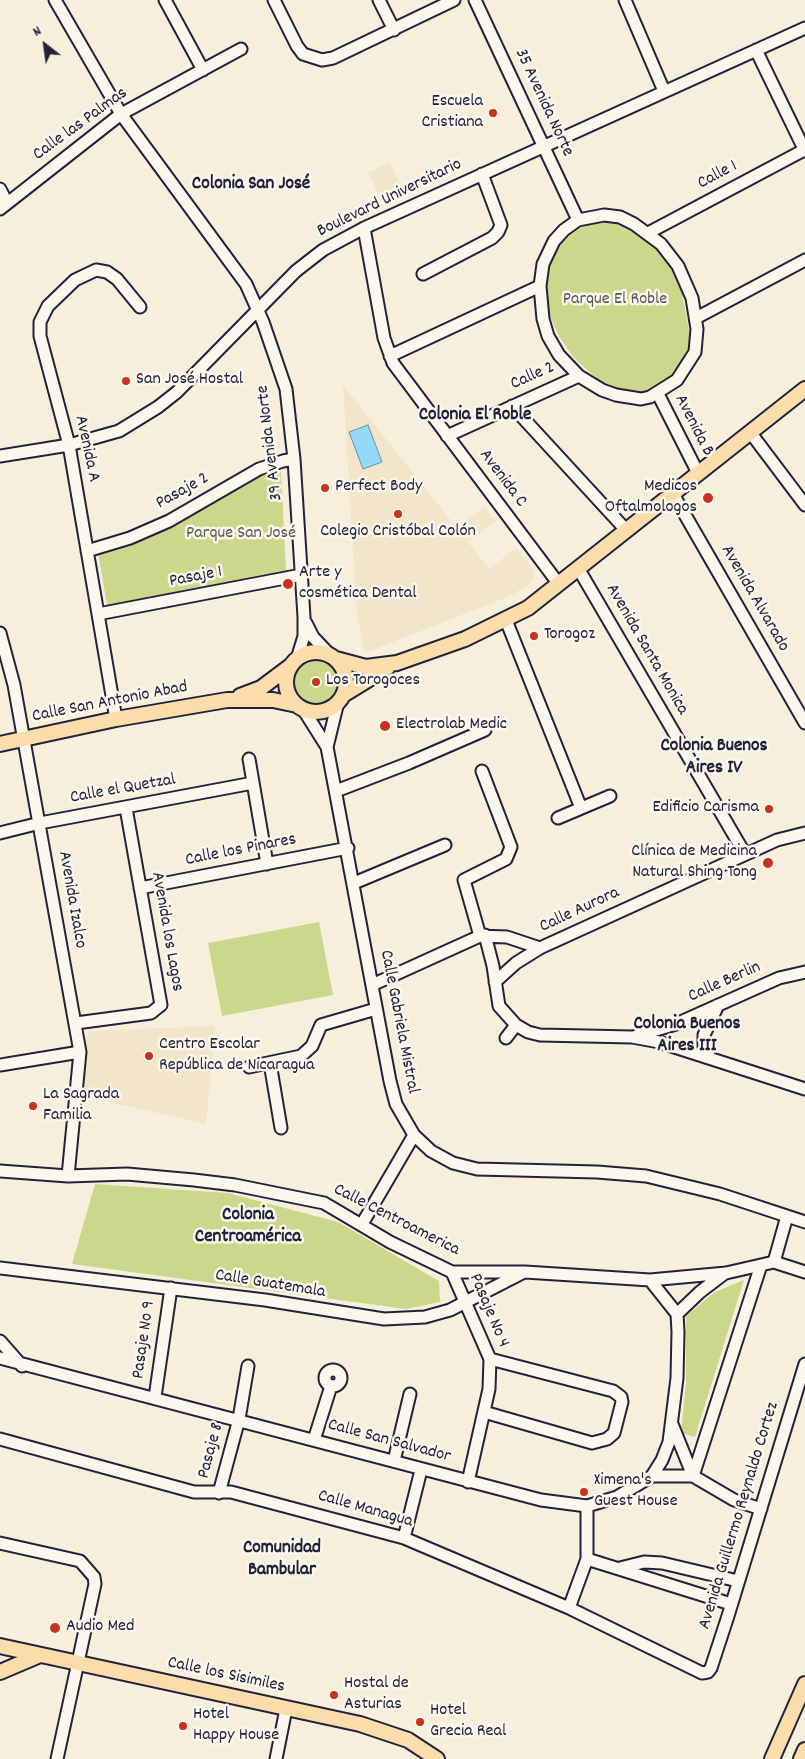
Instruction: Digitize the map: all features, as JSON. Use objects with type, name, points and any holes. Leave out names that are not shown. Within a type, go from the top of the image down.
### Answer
[{"type":"main road","points":[[397,663],[323,711],[300,707],[290,697],[286,687],[286,677],[294,662],[312,652],[366,667],[397,663],[465,639],[528,608],[805,389]]},
{"type":"main road","points":[[333,657],[343,668],[346,677],[340,699]]},
{"type":"main road","name":"Calle San Antonio Abad","points":[[227,700],[261,688],[294,662]]},
{"type":"main road","name":"Calle San Antonio Abad","points":[[0,744],[116,719],[227,700],[273,700],[300,707]]},
{"type":"main road","name":"Calle los Sisimiles","points":[[0,1646],[378,1729],[408,1740],[437,1759]]},
{"type":"main road","points":[[0,1672],[40,1655]]},
{"type":"main road","points":[[772,1759],[805,1684]]},
{"type":"main road","points":[[801,1759],[805,1750]]},
{"type":"street","name":"39 Avenida Norte","points":[[55,0],[121,114],[246,284],[258,310],[286,389],[294,460],[304,617],[304,636],[294,662]]},
{"type":"street","points":[[165,0],[203,70]]},
{"type":"street","points":[[274,0],[297,46],[303,54],[322,60],[333,58],[454,0]]},
{"type":"street","points":[[379,0],[394,30]]},
{"type":"street","name":"35 Avenida Norte","points":[[475,0],[578,220]]},
{"type":"street","points":[[625,0],[664,90]]},
{"type":"street","name":"Boulevard Universitario","points":[[0,456],[69,445],[119,431],[158,407],[196,373],[306,263],[323,250],[364,228],[664,90],[805,28]]},
{"type":"street","name":"Calle las Palmas","points":[[3,206],[121,114],[241,49]]},
{"type":"street","points":[[756,50],[805,150]]},
{"type":"street","name":"Calle 1","points":[[648,233],[805,150]]},
{"type":"street","points":[[423,274],[492,238],[498,232],[501,225],[482,174]]},
{"type":"street","points":[[0,189],[3,206]]},
{"type":"street","points":[[604,215],[620,217],[648,233],[661,244],[678,266],[692,298],[696,318],[695,352],[678,380],[658,394],[641,399],[628,398],[602,390],[579,376],[559,355],[548,336],[541,309],[540,286],[543,264],[554,241],[564,230],[578,220],[604,215]]},
{"type":"street","name":"Avenida C","points":[[364,228],[384,338],[397,370],[558,583]]},
{"type":"street","points":[[696,318],[805,260]]},
{"type":"street","name":"Avenida A","points":[[116,719],[69,445],[40,336],[40,322],[48,306],[75,280],[96,270],[107,272],[117,279],[140,307]]},
{"type":"street","points":[[390,356],[540,286]]},
{"type":"street","name":"Calle 2","points":[[447,436],[579,376]]},
{"type":"street","name":"Avenida B","points":[[658,394],[698,474]]},
{"type":"street","points":[[512,406],[626,530]]},
{"type":"street","points":[[750,432],[805,505]]},
{"type":"street","name":"Pasaje 2","points":[[87,550],[130,538],[169,521],[259,469],[283,461],[294,460]]},
{"type":"street","name":"Avenida Alvarado","points":[[673,494],[805,723]]},
{"type":"street","name":"Avenida Santa Monica","points":[[578,568],[745,854]]},
{"type":"street","name":"Pasaje 1","points":[[98,614],[301,575]]},
{"type":"street","name":"39 Avenida Norte","points":[[304,617],[313,636],[333,657]]},
{"type":"street","points":[[506,620],[581,808]]},
{"type":"street","name":"Avenida Izalco","points":[[0,633],[13,678],[80,1052],[68,1176]]},
{"type":"street","name":"Calle Gabriela Mistral","points":[[340,699],[328,747],[376,1008],[396,1104],[414,1135],[438,1155],[453,1162],[477,1169],[597,1172],[646,1176],[712,1192],[805,1222]]},
{"type":"street","name":"Calle Gabriela Mistral","points":[[300,707],[328,747]]},
{"type":"street","points":[[336,791],[409,763],[485,730]]},
{"type":"street","points":[[249,760],[267,864]]},
{"type":"street","points":[[482,771],[511,847],[506,859],[464,880],[482,936],[502,1010],[516,1025],[535,1035],[632,1037],[682,1048],[805,1089]]},
{"type":"street","name":"Calle el Quetzal","points":[[0,833],[40,823],[253,783]]},
{"type":"street","points":[[558,818],[610,796]]},
{"type":"street","name":"Avenida los Lagos","points":[[76,1023],[152,1013],[161,1005],[126,808]]},
{"type":"street","name":"Calle Aurora","points":[[372,985],[482,936],[507,937],[540,948],[786,836],[805,833]]},
{"type":"street","points":[[354,882],[445,846]]},
{"type":"street","name":"Calle los Pinares","points":[[140,888],[348,848]]},
{"type":"street","points":[[495,982],[516,963],[540,948]]},
{"type":"street","name":"Calle Berlin","points":[[632,1037],[665,1028],[780,978],[805,972]]},
{"type":"street","points":[[710,1058],[704,1044],[704,1035],[718,1005]]},
{"type":"street","points":[[249,1067],[301,1056],[312,1046],[321,1025],[376,1008]]},
{"type":"street","points":[[506,1038],[516,1025]]},
{"type":"street","points":[[0,1063],[80,1052]]},
{"type":"street","points":[[270,1062],[281,1128]]},
{"type":"street","points":[[362,1224],[414,1135]]},
{"type":"street","name":"Calle Centroamerica","points":[[0,1171],[68,1176],[127,1174],[235,1185],[324,1203],[390,1242],[452,1272],[525,1272],[650,1280],[726,1273],[774,1262]]},
{"type":"street","points":[[787,1216],[774,1262],[805,1272]]},
{"type":"street","points":[[693,1476],[761,1265]]},
{"type":"street","name":"Calle Guatemala","points":[[0,1268],[170,1288],[384,1319],[425,1317],[465,1304],[525,1272]]},
{"type":"street","name":"Pasaje No 4","points":[[452,1272],[490,1359],[489,1388],[468,1482]]},
{"type":"street","points":[[677,1314],[700,1292],[726,1273]]},
{"type":"street","points":[[650,1280],[660,1290],[677,1314],[677,1378],[672,1423],[669,1442],[662,1460],[652,1476]]},
{"type":"street","name":"Pasaje No 9","points":[[155,1397],[170,1288]]},
{"type":"street","points":[[0,1342],[22,1366]]},
{"type":"street","name":"Calle San Salvador","points":[[0,1358],[22,1366],[155,1397],[394,1461],[421,1470],[541,1500],[587,1506],[617,1497],[652,1476]]},
{"type":"street","points":[[484,1412],[592,1443],[607,1440],[614,1434],[622,1402],[621,1397],[613,1391],[490,1359]]},
{"type":"street","name":"Avenida Guillermo Reynaldo Cortez","points":[[702,1673],[708,1672],[711,1668],[805,1364]]},
{"type":"street","name":"Pasaje 8","points":[[219,1493],[239,1419],[248,1366]]},
{"type":"street","points":[[314,1440],[331,1386]]},
{"type":"street","points":[[394,1461],[410,1394]]},
{"type":"street","points":[[672,1423],[693,1476]]},
{"type":"street","name":"Calle Managua","points":[[0,1439],[194,1492],[231,1492],[404,1538],[569,1608],[702,1673]]},
{"type":"street","points":[[404,1538],[421,1470]]},
{"type":"street","points":[[652,1476],[693,1476],[734,1500],[761,1509]]},
{"type":"street","points":[[569,1608],[587,1559],[587,1506]]},
{"type":"street","points":[[0,1543],[80,1561],[91,1572],[95,1584],[57,1759]]},
{"type":"street","points":[[587,1559],[731,1604]]},
{"type":"street","points":[[620,1568],[644,1562],[662,1563],[738,1581]]},
{"type":"street","points":[[276,1759],[286,1708]]},
{"type":"shaded area","points":[[390,162],[404,192],[383,202],[368,173]]},
{"type":"shaded area","name":"Colegio Cristóbal Colón","points":[[343,385],[457,528],[484,507],[495,521],[468,542],[489,569],[516,548],[534,570],[534,578],[529,584],[510,596],[365,653],[357,615]]},
{"type":"shaded area","name":"Centro Escolar República de Nicaragua","points":[[215,1026],[206,1124],[83,1096],[87,1031]]},
{"type":"green space","name":"Parque El Roble","points":[[624,220],[663,251],[682,293],[691,342],[678,370],[667,380],[654,389],[630,395],[603,384],[573,357],[559,336],[547,310],[543,283],[551,254],[566,238],[588,223]]},
{"type":"green space","name":"Parque San José","points":[[281,472],[286,570],[107,605],[98,552],[129,544],[178,523],[259,475]]},
{"type":"green space","points":[[316,657],[330,661],[337,668],[341,682],[337,696],[330,703],[316,707],[302,703],[295,696],[291,682],[295,668],[302,661]]},
{"type":"green space","points":[[319,922],[333,995],[222,1016],[208,943]]},
{"type":"green space","points":[[95,1184],[228,1193],[338,1222],[439,1281],[440,1302],[406,1309],[72,1264]]},
{"type":"green space","points":[[744,1280],[695,1437],[681,1433],[686,1383],[686,1316],[715,1292]]},
{"type":"water","points":[[368,425],[382,462],[363,469],[349,432]]},
{"type":"place","name":"Escuela Cristiana","points":[[493,113]]},
{"type":"place","name":"San José Hostal","points":[[126,381]]},
{"type":"place","name":"Perfect Body","points":[[325,488]]},
{"type":"place","name":"Medicos Oftalmologos","points":[[708,498]]},
{"type":"place","name":"Colegio Cristóbal Colón","points":[[398,514]]},
{"type":"place","name":"Arte y cosmética Dental","points":[[288,584]]},
{"type":"place","name":"Torogoz","points":[[534,636]]},
{"type":"place","name":"Los Torogoces","points":[[316,682]]},
{"type":"place","name":"Electrolab Medic","points":[[385,726]]},
{"type":"place","name":"Edificio Carisma","points":[[769,809]]},
{"type":"place","name":"Clínica de Medicina Natural Shing Tong","points":[[768,863]]},
{"type":"place","name":"Centro Escolar República de Nicaragua","points":[[149,1056]]},
{"type":"place","name":"La Sagrada Familia","points":[[33,1106]]},
{"type":"place","name":"Ximena's Guest House","points":[[584,1492]]},
{"type":"place","name":"Audio Med","points":[[55,1628]]},
{"type":"place","name":"Hostal de Asturias","points":[[334,1695]]},
{"type":"place","name":"Hotel Grecia Real","points":[[420,1722]]},
{"type":"place","name":"Hotel Happy House","points":[[183,1726]]},
{"type":"district","name":"Colonia San José","points":[[251,185]]},
{"type":"district","name":"Colonia El Roble","points":[[475,416]]},
{"type":"district","name":"Colonia Buenos Aires IV","points":[[714,758]]},
{"type":"district","name":"Colonia Buenos Aires III","points":[[687,1036]]},
{"type":"district","name":"Colonia Centroamérica","points":[[248,1227]]},
{"type":"district","name":"Comunidad Bambular","points":[[282,1560]]}]
